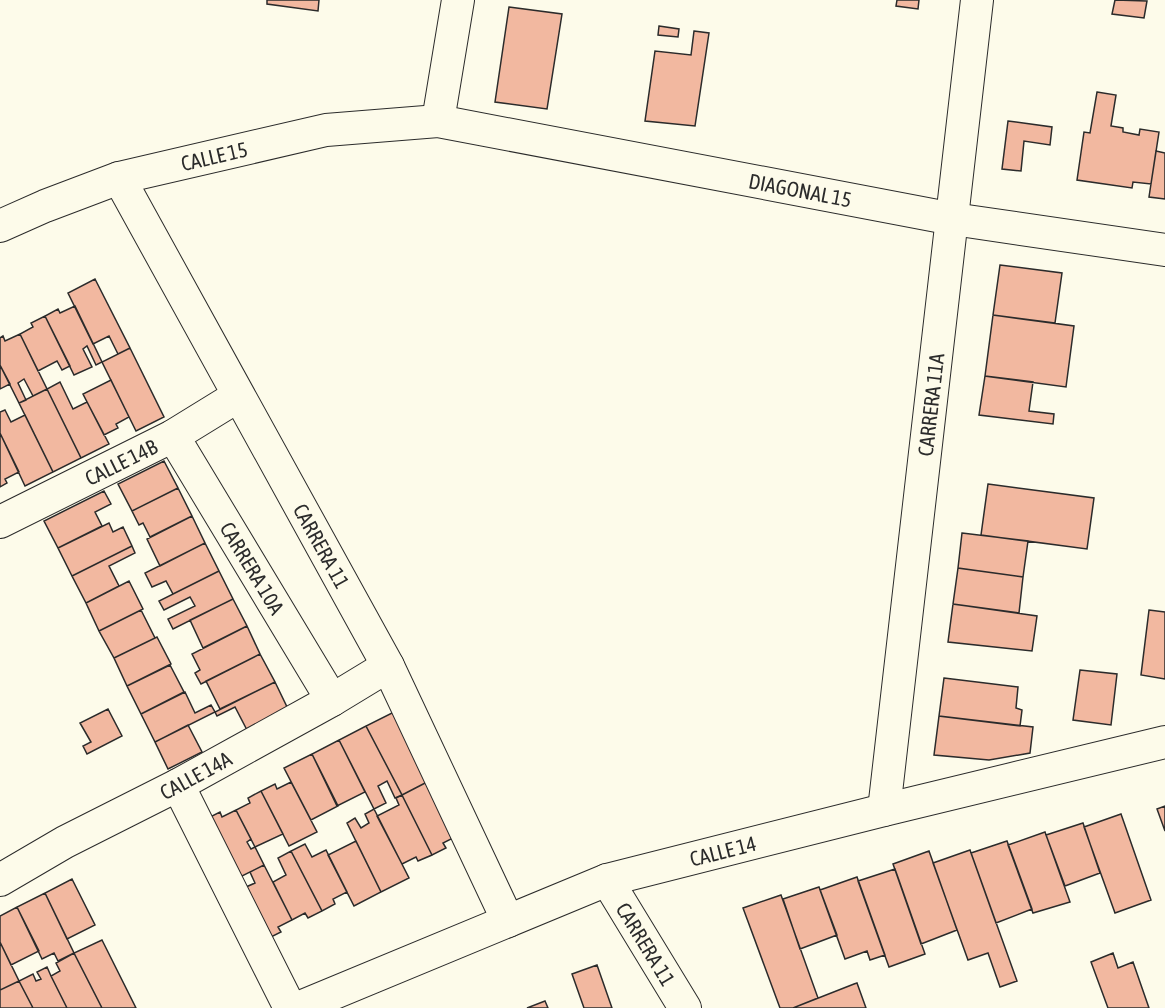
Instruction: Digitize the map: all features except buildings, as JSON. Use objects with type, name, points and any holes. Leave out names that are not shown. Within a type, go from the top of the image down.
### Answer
[{"type":"street","points":[[438,121],[458,0]]},
{"type":"street","name":"CARRERA 11A","points":[[884,810],[977,0]]},
{"type":"street","name":"CALLE 15","points":[[0,226],[119,178],[326,130],[438,121]]},
{"type":"street","name":"DIAGONAL 15","points":[[438,121],[953,219],[1165,250]]},
{"type":"street","name":"CARRERA 11","points":[[119,178],[388,666],[508,921]]},
{"type":"street","name":"CALLE 14B","points":[[0,522],[173,436],[238,396]]},
{"type":"street","name":"CARRERA 10A","points":[[173,436],[332,700]]},
{"type":"street","name":"CALLE 14A","points":[[0,880],[65,842],[178,785],[332,700],[388,666]]},
{"type":"street","name":"CALLE 14","points":[[298,1008],[607,880],[1165,742]]},
{"type":"street","points":[[178,785],[290,1008]]},
{"type":"street","name":"CARRERA 11","points":[[607,880],[685,1008]]}]
